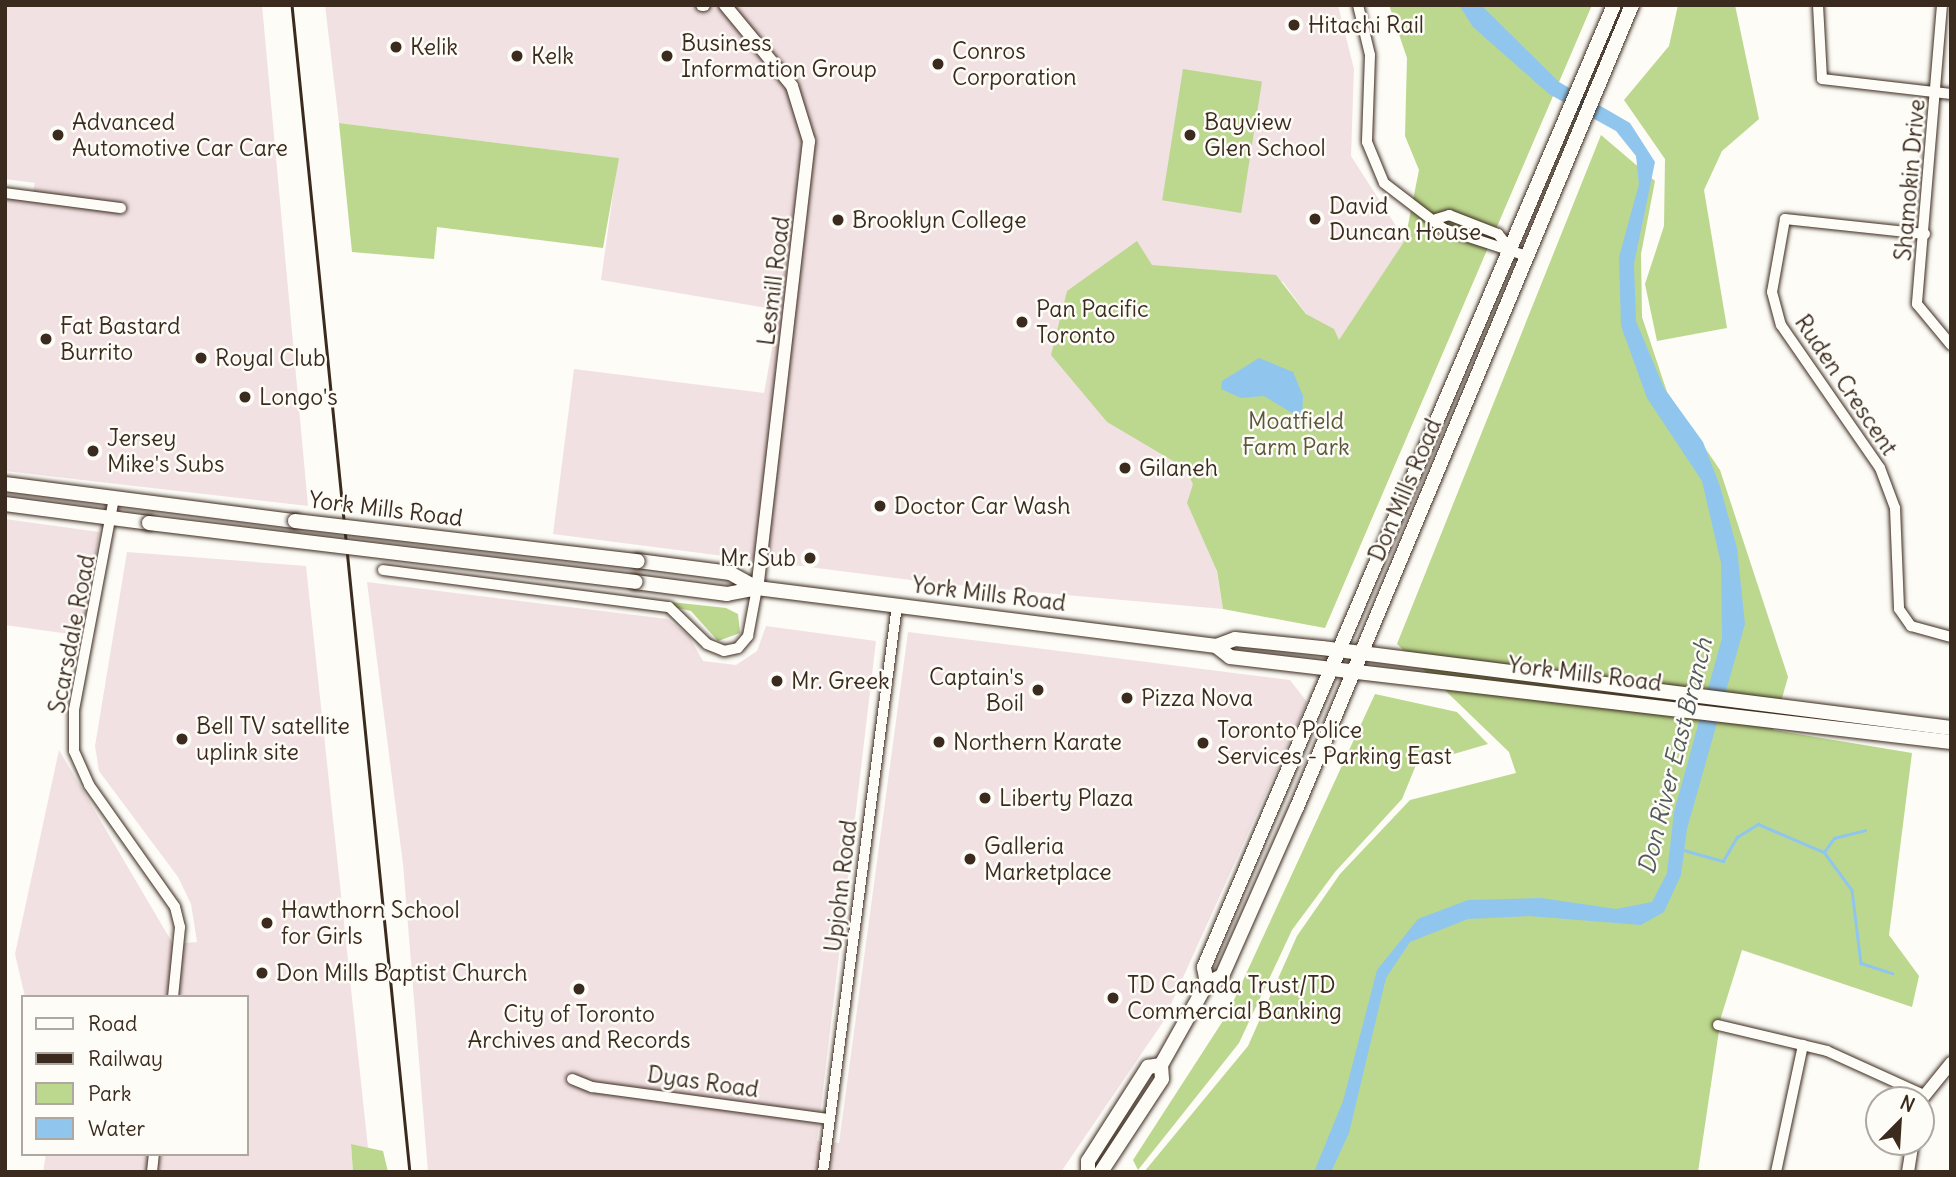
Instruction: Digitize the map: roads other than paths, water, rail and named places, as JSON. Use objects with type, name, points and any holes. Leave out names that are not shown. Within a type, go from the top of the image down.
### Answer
[{"type":"main road","name":"Don Mills Road","points":[[1101,1172],[1162,1079],[1161,1065],[1207,983],[1222,976],[1286,830],[1632,5]]},
{"type":"main road","name":"Don Mills Road","points":[[1207,983],[1204,967],[1341,651],[1612,9]]},
{"type":"main road","name":"York Mills Road","points":[[5,484],[730,573],[757,588]]},
{"type":"main road","name":"York Mills Road","points":[[5,504],[727,594],[757,588],[1216,646],[1235,639],[1360,653],[1665,691],[1951,742]]},
{"type":"main road","name":"York Mills Road","points":[[1216,646],[1230,656],[1662,707],[1951,728]]},
{"type":"main road","points":[[1268,819],[1286,830]]},
{"type":"main road","points":[[1226,918],[1244,926]]},
{"type":"main road","name":"Don Mills Road","points":[[1088,1172],[1087,1161],[1148,1067],[1161,1065]]},
{"type":"street","name":"Lesmill Road","points":[[725,5],[792,86],[809,141],[757,588]]},
{"type":"street","points":[[1358,5],[1370,55],[1371,160],[1395,196],[1436,219],[1444,229],[1527,256]]},
{"type":"street","points":[[1818,5],[1822,79],[1951,94]]},
{"type":"street","name":"Shamokin Drive","points":[[1942,5],[1937,93],[1917,304],[1951,345]]},
{"type":"street","points":[[5,193],[121,208]]},
{"type":"street","points":[[1436,219],[1449,215],[1498,234],[1510,249]]},
{"type":"street","name":"Ruden Crescent","points":[[1925,234],[1785,219],[1772,292],[1781,325],[1880,468],[1895,508],[1899,609],[1911,625],[1951,637]]},
{"type":"street","name":"Scarsdale Road","points":[[114,498],[113,518],[74,707],[74,747],[89,785],[175,907],[180,929],[173,995]]},
{"type":"street","points":[[383,570],[669,607],[707,645],[724,651],[738,648],[748,636],[757,588]]},
{"type":"street","name":"Upjohn Road","points":[[823,1172],[897,606]]},
{"type":"street","points":[[1718,1025],[1803,1045],[1896,1086]]},
{"type":"street","points":[[1776,1172],[1803,1045]]},
{"type":"street","points":[[1931,1086],[1951,1063]]},
{"type":"street","name":"Dyas Road","points":[[572,1079],[592,1087],[830,1119]]},
{"type":"water","name":"Don River East Branch","points":[[1459,5],[1481,5],[1559,82],[1630,123],[1655,162],[1634,264],[1636,321],[1664,388],[1703,442],[1720,486],[1737,548],[1745,624],[1687,829],[1681,875],[1664,912],[1641,925],[1529,916],[1468,919],[1410,942],[1386,978],[1349,1133],[1331,1172],[1314,1172],[1343,1101],[1377,970],[1418,919],[1468,900],[1541,898],[1616,909],[1652,902],[1667,873],[1674,812],[1722,638],[1721,563],[1702,481],[1647,398],[1621,326],[1619,257],[1639,184],[1636,156],[1616,131],[1549,94],[1473,27]]},
{"type":"water","points":[[1259,358],[1293,372],[1303,396],[1302,419],[1264,396],[1241,398],[1221,389],[1222,381]]},
{"type":"waterway","points":[[1680,849],[1723,861],[1737,837],[1758,824],[1824,852],[1852,890],[1861,963],[1892,973]]},
{"type":"waterway","points":[[1824,852],[1834,838],[1865,830]]},
{"type":"railway","points":[[292,5],[410,1172]]},
{"type":"place","name":"Hitachi Rail","points":[[1294,25]]},
{"type":"place","name":"Kelik","points":[[396,47]]},
{"type":"place","name":"Kelk","points":[[517,56]]},
{"type":"place","name":"Business Information Group","points":[[667,56]]},
{"type":"place","name":"Conros Corporation","points":[[938,64]]},
{"type":"place","name":"Advanced Automotive Car Care","points":[[58,135]]},
{"type":"place","name":"Bayview Glen School","points":[[1190,135]]},
{"type":"place","name":"David Duncan House","points":[[1315,219]]},
{"type":"place","name":"Brooklyn College","points":[[838,220]]},
{"type":"place","name":"Pan Pacific Toronto","points":[[1022,322]]},
{"type":"place","name":"Fat Bastard Burrito","points":[[46,339]]},
{"type":"place","name":"Royal Club","points":[[201,358]]},
{"type":"place","name":"Longo's","points":[[245,397]]},
{"type":"place","name":"Jersey Mike's Subs","points":[[93,451]]},
{"type":"place","name":"Gilaneh","points":[[1125,468]]},
{"type":"place","name":"Doctor Car Wash","points":[[880,506]]},
{"type":"place","name":"Mr. Sub","points":[[810,558]]},
{"type":"place","name":"Mr. Greek","points":[[777,681]]},
{"type":"place","name":"Captain's Boil","points":[[1038,690]]},
{"type":"place","name":"Pizza Nova","points":[[1127,698]]},
{"type":"place","name":"Bell TV satellite uplink site","points":[[182,739]]},
{"type":"place","name":"Northern Karate","points":[[939,742]]},
{"type":"place","name":"Toronto Police Services - Parking East","points":[[1203,743]]},
{"type":"place","name":"Liberty Plaza","points":[[985,798]]},
{"type":"place","name":"Galleria Marketplace","points":[[970,859]]},
{"type":"place","name":"Hawthorn School for Girls","points":[[267,923]]},
{"type":"place","name":"Don Mills Baptist Church","points":[[262,973]]},
{"type":"place","name":"City of Toronto Archives and Records","points":[[579,989]]},
{"type":"place","name":"TD Canada Trust/TD Commercial Banking","points":[[1113,998]]},
{"type":"park label","name":"Moatfield Farm Park","points":[[1296,434]]}]
